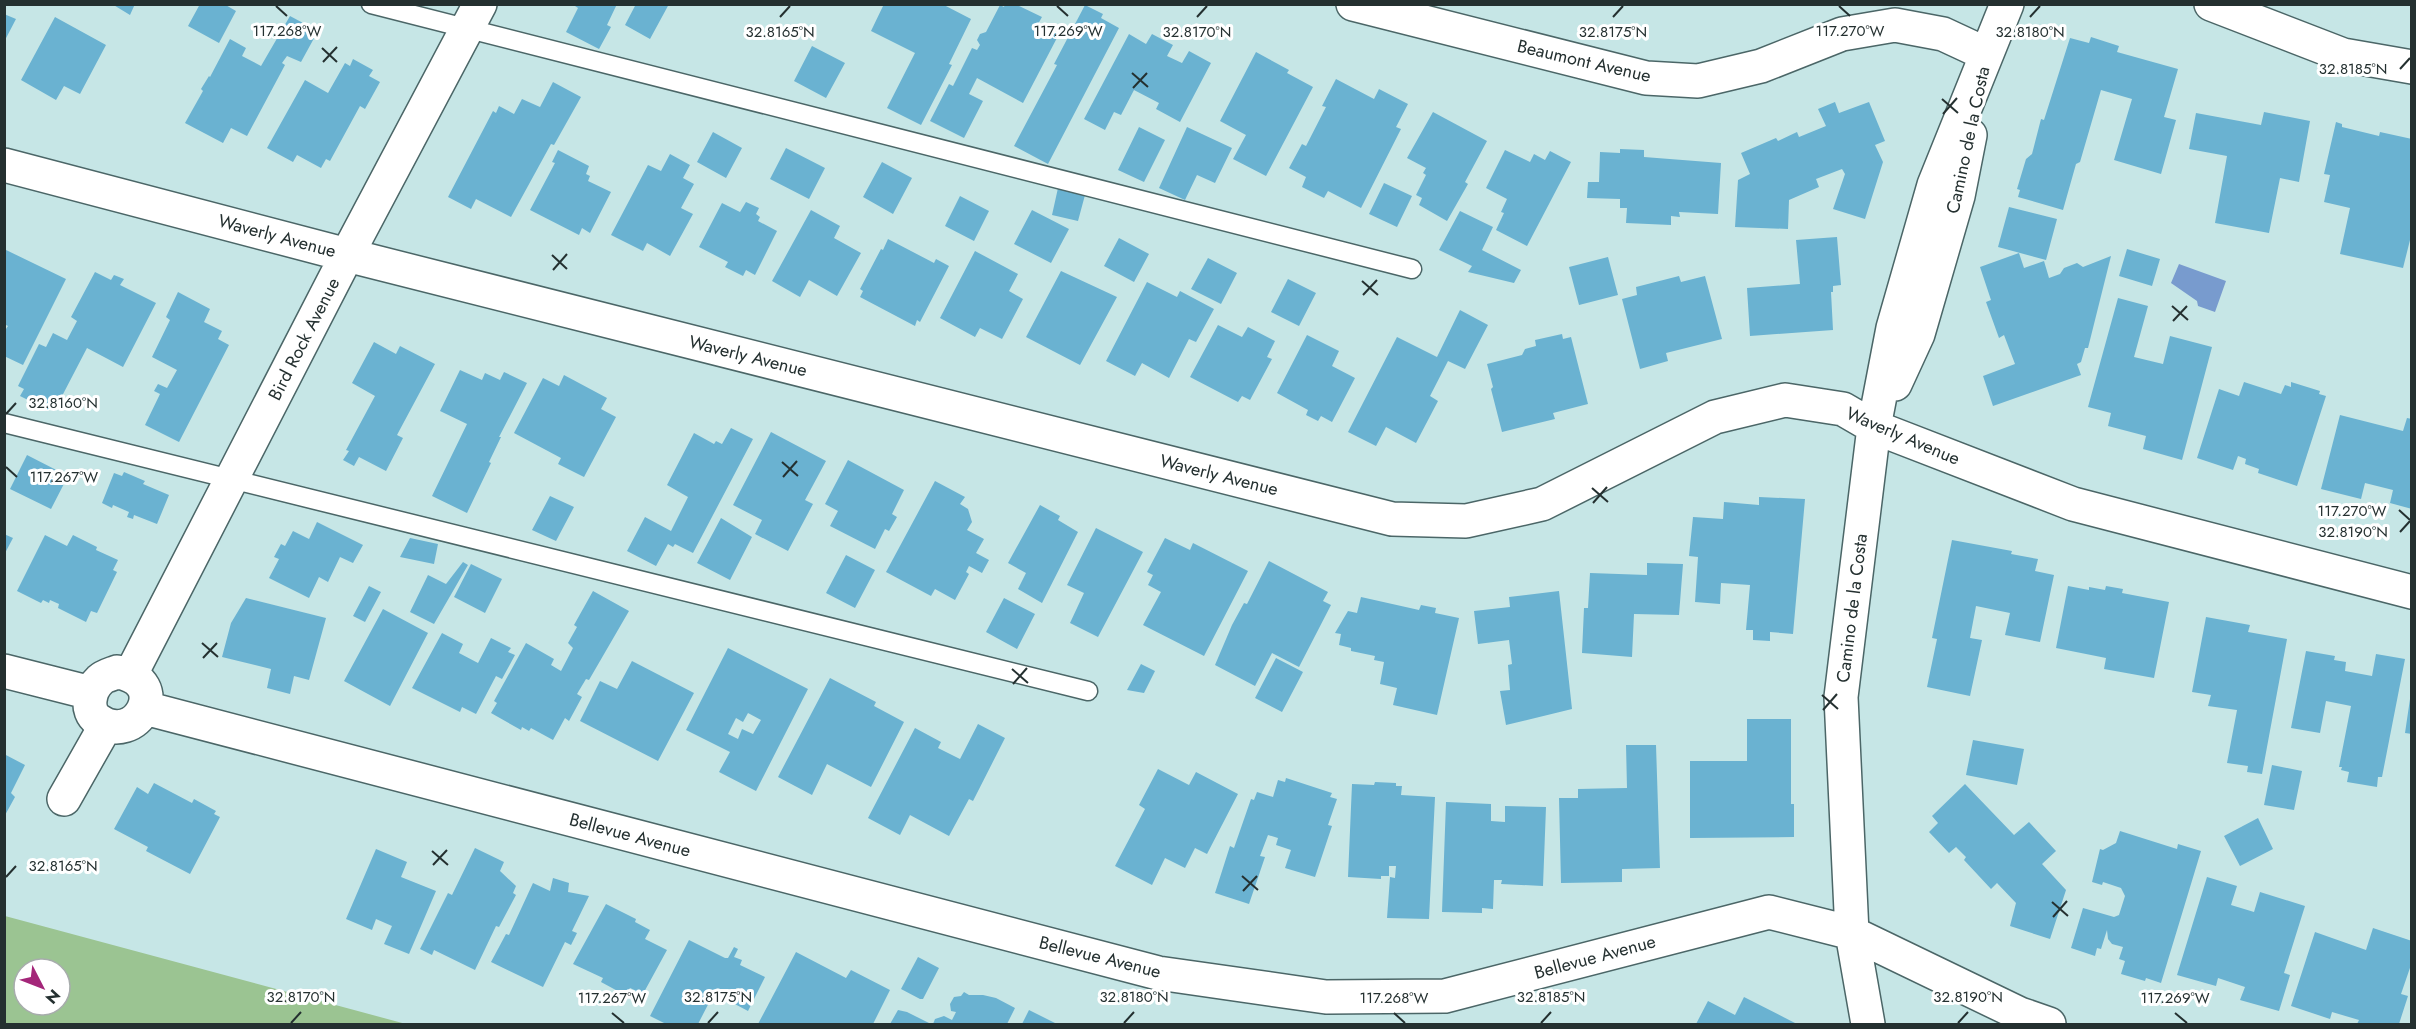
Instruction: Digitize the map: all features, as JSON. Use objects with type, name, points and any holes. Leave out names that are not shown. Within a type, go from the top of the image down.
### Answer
[{"type":"street","name":"Beaumont Avenue","points":[[1353,4],[1646,78],[1698,81],[1761,66],[1842,34],[1895,25],[1943,34],[1986,54]]},
{"type":"street","name":"Camino de la Costa","points":[[1868,1024],[1852,933],[1841,698],[1874,427],[1893,328],[1934,185],[2007,4]]},
{"type":"street","points":[[2211,4],[2343,55],[2412,67]]},
{"type":"street","name":"Bird Rock Avenue","points":[[131,674],[347,255],[474,17]]},
{"type":"street","name":"Waverly Avenue","points":[[4,165],[347,255],[1392,519],[1466,521],[1542,504],[1715,417],[1785,400],[1843,409],[1874,427],[2073,504],[2412,592]]},
{"type":"street","points":[[4,671],[91,693]]},
{"type":"street","points":[[117,672],[131,674],[142,682],[147,695],[145,708],[134,722],[122,728],[106,725],[96,719],[90,709],[91,693],[101,679],[117,672]]},
{"type":"street","name":"Bellevue Avenue","points":[[145,708],[1158,973],[1326,997],[1445,996],[1769,912],[1852,933],[2020,1014],[2049,1024]]},
{"type":"street","points":[[64,799],[106,725]]},
{"type":"lane","points":[[371,4],[474,17],[954,151],[1412,269]]},
{"type":"lane","points":[[4,423],[1088,691]]},
{"type":"green space","points":[[4,916],[406,1024],[5,1024]]},
{"type":"water","points":[[2179,264],[2226,281],[2215,312],[2198,306],[2197,301],[2171,283]]},
{"type":"building","points":[[112,4],[135,4],[130,15]]},
{"type":"building","points":[[200,4],[224,4],[236,11],[219,43],[188,26]]},
{"type":"building","points":[[576,4],[617,4],[607,25],[611,27],[599,49],[566,32],[578,8]]},
{"type":"building","points":[[636,4],[669,4],[650,39],[625,25]]},
{"type":"building","points":[[884,4],[942,4],[971,19],[949,64],[952,65],[921,125],[887,108],[915,53],[871,31]]},
{"type":"building","points":[[1005,4],[1015,4],[1042,17],[1038,24],[1059,34],[1023,103],[977,78],[969,94],[983,101],[964,138],[930,121],[949,84],[953,86],[972,48],[977,50],[980,45],[977,40],[980,34],[986,32],[1000,5],[1004,7]]},
{"type":"building","points":[[1085,5],[1103,14],[1101,18],[1119,28],[1048,164],[1014,146],[1057,65],[1054,64]]},
{"type":"building","points":[[4,14],[16,19],[4,42]]},
{"type":"building","points":[[290,16],[318,31],[301,62],[287,56],[282,63],[285,65],[247,136],[231,128],[223,143],[185,123],[203,91],[201,89],[230,39],[246,48],[242,56],[261,66]]},
{"type":"building","points":[[55,17],[106,45],[80,94],[64,86],[56,100],[21,80]]},
{"type":"building","points":[[1129,34],[1146,44],[1152,34],[1173,45],[1167,56],[1182,63],[1189,51],[1211,63],[1180,122],[1156,109],[1159,103],[1134,90],[1121,115],[1114,112],[1105,130],[1084,119]]},
{"type":"building","points":[[2091,37],[2119,46],[2117,52],[2178,69],[2164,117],[2176,120],[2161,174],[2114,160],[2132,99],[2101,90],[2063,210],[2018,197],[2020,190],[2017,189],[2026,159],[2032,154],[2041,119],[2044,120],[2070,38],[2089,43]]},
{"type":"building","points":[[812,46],[845,63],[826,98],[794,81]]},
{"type":"building","points":[[1256,52],[1289,70],[1287,73],[1313,87],[1266,176],[1233,159],[1246,135],[1220,121]]},
{"type":"building","points":[[353,59],[373,70],[369,76],[380,82],[365,109],[360,106],[330,161],[326,159],[321,168],[297,155],[293,162],[267,148],[305,80],[328,93],[345,63],[350,66]]},
{"type":"building","points":[[1336,79],[1374,99],[1379,89],[1408,104],[1396,127],[1401,129],[1361,208],[1328,191],[1324,198],[1302,187],[1306,177],[1289,168],[1302,144],[1306,146],[1326,107],[1322,106]]},
{"type":"building","points":[[553,82],[581,97],[554,145],[551,144],[511,217],[476,199],[471,209],[448,197],[493,111],[496,113],[499,106],[514,114],[522,99],[540,107]]},
{"type":"building","points":[[1835,102],[1839,113],[1869,102],[1885,141],[1875,145],[1883,162],[1865,219],[1833,209],[1845,174],[1842,169],[1816,179],[1819,187],[1789,200],[1788,229],[1735,227],[1738,180],[1750,174],[1741,153],[1776,138],[1778,141],[1797,132],[1799,137],[1826,126],[1818,109]]},
{"type":"building","points":[[1433,112],[1487,141],[1465,182],[1468,184],[1447,221],[1419,205],[1422,198],[1416,195],[1426,175],[1423,173],[1426,168],[1407,158]]},
{"type":"building","points":[[2264,112],[2310,121],[2299,182],[2280,178],[2269,233],[2215,223],[2227,156],[2189,149],[2196,113],[2261,125]]},
{"type":"building","points":[[2336,122],[2342,124],[2342,127],[2379,136],[2380,132],[2412,139],[2412,232],[2403,268],[2340,254],[2350,208],[2324,202],[2330,175],[2324,174]]},
{"type":"building","points":[[1139,127],[1165,140],[1144,182],[1118,170]]},
{"type":"building","points":[[1187,127],[1232,148],[1215,183],[1197,175],[1185,200],[1159,188]]},
{"type":"building","points":[[713,132],[742,148],[726,178],[697,162]]},
{"type":"building","points":[[786,148],[825,168],[809,199],[770,179]]},
{"type":"building","points":[[1620,149],[1644,150],[1644,157],[1721,163],[1718,214],[1679,212],[1680,217],[1671,216],[1671,225],[1626,223],[1627,208],[1620,208],[1620,199],[1587,198],[1588,182],[1599,182],[1600,152],[1620,153]]},
{"type":"building","points":[[558,150],[589,166],[586,174],[590,176],[588,181],[611,192],[590,233],[582,228],[579,235],[530,210],[555,163],[552,162]]},
{"type":"building","points":[[1505,150],[1530,162],[1534,154],[1545,160],[1550,151],[1571,162],[1527,246],[1496,230],[1504,213],[1501,212],[1507,199],[1486,188]]},
{"type":"building","points":[[670,154],[690,165],[683,178],[694,184],[681,208],[693,214],[670,256],[647,243],[643,251],[611,235],[648,165],[661,171]]},
{"type":"building","points":[[882,162],[912,178],[893,214],[863,197]]},
{"type":"building","points":[[1384,183],[1412,196],[1397,227],[1369,214]]},
{"type":"building","points":[[1058,188],[1085,195],[1078,221],[1052,215]]},
{"type":"building","points":[[960,196],[989,211],[974,241],[945,226]]},
{"type":"building","points":[[746,202],[759,208],[756,214],[760,217],[758,221],[777,231],[755,275],[746,270],[743,276],[725,267],[728,262],[699,247],[722,203],[740,212]]},
{"type":"building","points":[[2009,207],[2057,219],[2046,260],[1998,247]]},
{"type":"building","points":[[811,210],[840,226],[834,238],[861,253],[837,296],[809,280],[800,297],[772,281]]},
{"type":"building","points":[[1032,210],[1069,229],[1051,263],[1014,244]]},
{"type":"building","points":[[1460,211],[1493,227],[1482,250],[1521,270],[1514,283],[1468,272],[1472,266],[1439,250]]},
{"type":"building","points":[[1837,237],[1841,285],[1833,286],[1833,292],[1831,292],[1833,330],[1750,336],[1747,288],[1800,284],[1796,240]]},
{"type":"building","points":[[1119,238],[1149,254],[1134,282],[1104,266]]},
{"type":"building","points":[[888,239],[934,263],[936,259],[949,266],[920,322],[917,320],[915,326],[860,297],[863,291],[860,289]]},
{"type":"building","points":[[4,249],[66,279],[23,365],[4,356],[4,332],[8,326],[4,324]]},
{"type":"building","points":[[2127,249],[2160,259],[2152,286],[2119,276]]},
{"type":"building","points":[[975,251],[1018,274],[1009,291],[1023,299],[1002,339],[980,328],[975,337],[940,318]]},
{"type":"building","points":[[2019,253],[2024,268],[2044,261],[2049,278],[2077,263],[2083,267],[2111,256],[2088,348],[2085,348],[2081,362],[2077,364],[2081,375],[1993,406],[1983,376],[2015,364],[2004,335],[1999,338],[1986,302],[1991,300],[1980,267]]},
{"type":"building","points":[[1608,257],[1618,295],[1579,305],[1569,267]]},
{"type":"building","points":[[1208,258],[1237,273],[1221,304],[1191,289]]},
{"type":"building","points":[[1061,271],[1117,297],[1080,365],[1026,337]]},
{"type":"building","points":[[95,272],[111,280],[114,275],[124,279],[120,285],[156,303],[123,367],[87,348],[61,398],[55,395],[48,410],[20,396],[24,389],[18,386],[39,344],[46,347],[53,333],[67,340],[77,321],[71,317]]},
{"type":"building","points":[[1679,276],[1681,282],[1705,276],[1722,339],[1666,353],[1668,361],[1640,369],[1622,299],[1637,295],[1636,287]]},
{"type":"building","points":[[1288,279],[1316,293],[1299,326],[1271,312]]},
{"type":"building","points":[[1147,282],[1177,297],[1180,291],[1214,309],[1196,342],[1189,339],[1169,378],[1142,363],[1135,376],[1106,361]]},
{"type":"building","points":[[178,292],[210,309],[204,322],[222,331],[218,339],[229,345],[179,442],[145,425],[160,394],[154,391],[158,384],[167,388],[177,370],[152,357],[170,320],[166,317]]},
{"type":"building","points":[[2118,298],[2148,306],[2134,357],[2163,364],[2170,336],[2212,347],[2182,460],[2143,449],[2146,436],[2108,426],[2111,413],[2088,407]]},
{"type":"building","points":[[1460,310],[1488,325],[1465,369],[1448,361],[1430,396],[1438,401],[1416,443],[1386,427],[1376,446],[1348,432],[1397,337],[1437,357]]},
{"type":"building","points":[[1218,325],[1242,337],[1248,327],[1275,341],[1267,357],[1272,359],[1250,400],[1242,396],[1238,402],[1190,377]]},
{"type":"building","points":[[1562,334],[1563,339],[1571,337],[1588,404],[1553,413],[1555,419],[1502,432],[1487,364],[1522,355],[1525,349],[1536,346],[1535,340]]},
{"type":"building","points":[[1307,335],[1339,351],[1332,366],[1355,378],[1332,422],[1321,416],[1318,421],[1306,415],[1308,410],[1277,393]]},
{"type":"building","points":[[374,342],[396,354],[400,346],[435,364],[397,435],[403,438],[386,471],[359,457],[354,466],[343,460],[375,396],[352,383]]},
{"type":"building","points":[[460,370],[482,380],[485,373],[500,380],[504,372],[527,383],[499,437],[501,437],[489,462],[491,463],[467,513],[432,496],[467,424],[440,411]]},
{"type":"building","points":[[564,375],[607,398],[601,409],[616,417],[584,477],[558,464],[561,458],[514,433],[543,378],[559,386]]},
{"type":"building","points":[[2244,382],[2281,394],[2285,385],[2291,387],[2291,382],[2320,391],[2319,394],[2326,396],[2297,486],[2258,473],[2259,469],[2245,464],[2246,459],[2238,456],[2233,470],[2197,458],[2219,389],[2239,396]]},
{"type":"building","points":[[2340,415],[2403,431],[2407,418],[2412,419],[2412,509],[2390,503],[2393,490],[2365,483],[2361,499],[2321,489]]},
{"type":"building","points":[[731,428],[753,439],[693,553],[675,544],[673,547],[668,544],[656,566],[627,551],[645,517],[671,531],[688,497],[667,485],[694,433],[714,444],[716,441],[722,444]]},
{"type":"building","points":[[771,432],[826,461],[805,500],[813,504],[788,551],[755,534],[762,520],[733,505]]},
{"type":"building","points":[[27,455],[68,476],[51,509],[10,489]]},
{"type":"building","points":[[848,460],[904,490],[892,514],[897,517],[889,531],[885,529],[875,549],[830,526],[838,511],[825,504]]},
{"type":"building","points":[[124,472],[145,481],[143,484],[169,495],[157,524],[134,515],[133,519],[127,517],[129,512],[102,503],[114,473],[122,476]]},
{"type":"building","points":[[935,481],[965,497],[960,504],[968,509],[972,522],[967,530],[984,539],[976,553],[989,560],[982,573],[969,566],[966,572],[969,574],[955,600],[935,589],[931,596],[886,572]]},
{"type":"building","points":[[550,496],[574,507],[556,541],[532,530]]},
{"type":"building","points":[[1759,497],[1805,499],[1793,634],[1770,632],[1770,641],[1753,640],[1753,630],[1746,630],[1750,585],[1721,583],[1720,604],[1695,602],[1698,557],[1689,556],[1693,517],[1723,519],[1724,502],[1759,505]]},
{"type":"building","points":[[1040,505],[1060,516],[1058,520],[1078,532],[1042,603],[1018,589],[1026,573],[1008,563]]},
{"type":"building","points":[[721,518],[752,537],[730,580],[697,563]]},
{"type":"building","points":[[317,522],[363,545],[353,563],[340,557],[328,582],[319,577],[309,598],[269,578],[279,559],[274,557],[281,544],[285,546],[293,531],[309,539]]},
{"type":"building","points":[[1096,528],[1143,552],[1098,637],[1070,623],[1084,593],[1067,585]]},
{"type":"building","points":[[4,534],[13,538],[4,555]]},
{"type":"building","points":[[45,535],[67,546],[73,535],[97,547],[96,550],[118,560],[113,570],[117,572],[97,613],[91,611],[86,622],[58,608],[59,604],[50,600],[49,603],[43,600],[41,603],[17,591]]},
{"type":"building","points":[[410,538],[438,544],[434,564],[400,557]]},
{"type":"building","points":[[1165,538],[1190,550],[1193,543],[1248,571],[1204,656],[1143,625],[1161,592],[1148,585],[1153,575],[1147,572]]},
{"type":"building","points":[[1952,540],[2012,551],[2011,554],[2038,559],[2035,571],[2054,575],[2040,642],[2005,635],[2010,613],[1976,606],[1970,638],[1982,640],[1970,696],[1927,687],[1937,639],[1932,638]]},
{"type":"building","points":[[846,555],[875,570],[855,608],[826,593]]},
{"type":"building","points":[[1269,561],[1328,592],[1323,601],[1331,605],[1299,667],[1272,653],[1255,686],[1215,665],[1232,625],[1244,603],[1247,604]]},
{"type":"building","points":[[463,562],[468,565],[434,624],[410,612],[428,575],[446,584]]},
{"type":"building","points":[[1647,563],[1683,564],[1679,615],[1634,614],[1632,657],[1582,653],[1584,608],[1588,608],[1590,573],[1647,575]]},
{"type":"building","points":[[471,564],[502,579],[485,613],[454,597]]},
{"type":"building","points":[[369,586],[381,592],[365,622],[353,616]]},
{"type":"building","points":[[2068,586],[2105,590],[2106,586],[2123,589],[2122,593],[2169,602],[2154,678],[2104,669],[2106,658],[2056,648]]},
{"type":"building","points":[[593,591],[629,611],[589,680],[586,679],[577,694],[582,697],[569,721],[565,718],[553,740],[531,728],[529,731],[522,727],[521,730],[491,713],[497,703],[494,701],[526,643],[554,659],[551,665],[561,671],[573,648],[568,643],[577,627],[574,625]]},
{"type":"building","points":[[1559,591],[1572,709],[1506,725],[1500,691],[1510,690],[1508,665],[1512,664],[1509,640],[1478,644],[1474,611],[1510,607],[1509,597]]},
{"type":"building","points":[[1361,597],[1419,610],[1421,605],[1436,608],[1435,613],[1459,618],[1437,715],[1393,705],[1397,688],[1380,684],[1384,662],[1374,660],[1375,656],[1351,651],[1351,648],[1339,645],[1341,634],[1335,633],[1348,611],[1357,613]]},
{"type":"building","points":[[246,598],[326,618],[309,680],[294,676],[290,694],[267,688],[271,669],[222,657],[231,623]]},
{"type":"building","points":[[1004,598],[1035,614],[1017,649],[986,632]]},
{"type":"building","points":[[383,609],[428,633],[390,706],[344,681]]},
{"type":"building","points":[[2206,617],[2250,625],[2248,632],[2287,639],[2262,774],[2247,772],[2248,766],[2227,763],[2237,710],[2208,706],[2211,695],[2192,692]]},
{"type":"building","points":[[442,633],[463,644],[459,653],[478,663],[491,638],[511,648],[508,652],[515,655],[502,679],[496,676],[476,714],[462,707],[460,712],[412,688]]},
{"type":"building","points":[[728,648],[808,689],[756,791],[719,772],[730,752],[686,730]],"holes":[[[748,713],[761,720],[753,734],[742,729],[738,739],[728,734],[736,718],[743,722]]]},
{"type":"building","points":[[2306,651],[2335,656],[2334,660],[2346,662],[2345,671],[2372,676],[2376,654],[2405,659],[2382,777],[2378,777],[2377,787],[2347,782],[2349,772],[2339,767],[2351,706],[2326,701],[2320,733],[2291,728]]},
{"type":"building","points":[[1276,658],[1303,672],[1282,712],[1255,698]]},
{"type":"building","points":[[632,661],[694,693],[658,761],[580,721],[600,681],[617,689]]},
{"type":"building","points":[[1141,664],[1155,671],[1144,693],[1127,690]]},
{"type":"building","points":[[830,678],[876,702],[874,706],[904,722],[871,787],[827,764],[812,795],[778,777]]},
{"type":"building","points":[[2410,699],[2412,699],[2412,734],[2405,733]]},
{"type":"building","points":[[1747,719],[1791,719],[1791,804],[1794,804],[1794,837],[1690,838],[1690,761],[1747,761]]},
{"type":"building","points":[[978,724],[1005,738],[973,801],[969,799],[949,836],[910,815],[900,835],[868,818],[915,728],[941,742],[938,748],[960,759]]},
{"type":"building","points":[[1973,740],[2024,749],[2017,785],[1966,775]]},
{"type":"building","points":[[1626,745],[1656,745],[1660,868],[1622,869],[1622,882],[1561,883],[1559,798],[1578,798],[1578,789],[1627,788]]},
{"type":"building","points":[[4,754],[25,765],[11,793],[15,797],[4,817]]},
{"type":"building","points":[[2272,765],[2302,771],[2294,810],[2264,805]]},
{"type":"building","points":[[1158,769],[1189,785],[1196,772],[1238,794],[1207,854],[1195,848],[1185,868],[1165,858],[1152,885],[1115,866],[1145,809],[1139,805]]},
{"type":"building","points":[[1286,778],[1332,793],[1330,797],[1337,799],[1328,825],[1332,826],[1315,877],[1285,868],[1291,850],[1276,845],[1278,838],[1268,835],[1260,856],[1265,857],[1249,904],[1215,893],[1230,846],[1234,848],[1251,799],[1254,800],[1257,792],[1273,797],[1278,780],[1285,782]]},
{"type":"building","points":[[1375,782],[1396,783],[1396,786],[1402,786],[1401,795],[1435,797],[1429,919],[1387,918],[1390,877],[1395,878],[1396,866],[1389,866],[1389,876],[1381,876],[1381,879],[1348,877],[1352,784],[1374,785]]},
{"type":"building","points":[[154,783],[192,803],[194,799],[216,811],[214,814],[220,817],[190,874],[146,851],[148,847],[114,829],[137,787],[148,794]]},
{"type":"building","points":[[1965,784],[2014,835],[2029,822],[2056,851],[2042,864],[2066,890],[2050,939],[2010,926],[2016,903],[1997,883],[1991,889],[1964,860],[1966,857],[1956,847],[1949,853],[1929,832],[1938,823],[1932,816]]},
{"type":"building","points":[[1446,802],[1491,804],[1491,821],[1505,822],[1505,806],[1546,807],[1543,886],[1501,884],[1502,880],[1494,880],[1493,909],[1482,908],[1482,913],[1442,912]]},
{"type":"building","points":[[2258,818],[2273,849],[2240,866],[2224,836]]},
{"type":"building","points":[[2120,831],[2177,849],[2178,844],[2201,851],[2161,983],[2121,974],[2125,961],[2119,959],[2123,947],[2112,944],[2108,939],[2107,930],[2101,949],[2097,948],[2095,956],[2071,948],[2083,908],[2114,917],[2119,915],[2125,896],[2121,888],[2103,882],[2102,885],[2092,882],[2100,849],[2103,850],[2116,843]]},
{"type":"building","points":[[475,848],[504,862],[500,871],[516,886],[513,893],[516,895],[499,927],[496,926],[475,970],[434,950],[432,955],[420,949],[448,893],[452,895]]},
{"type":"building","points":[[376,849],[407,862],[401,877],[436,891],[409,954],[384,944],[392,926],[376,919],[372,930],[346,919]]},
{"type":"building","points":[[2207,877],[2237,886],[2231,905],[2254,912],[2260,892],[2305,906],[2284,973],[2290,975],[2279,1011],[2240,1000],[2245,987],[2218,978],[2216,986],[2177,975]]},
{"type":"building","points":[[553,878],[569,883],[568,892],[589,896],[572,931],[577,933],[571,945],[565,942],[543,987],[491,962],[506,934],[509,935],[533,883],[550,891]]},
{"type":"building","points":[[606,904],[636,919],[635,922],[650,930],[645,939],[667,950],[643,994],[630,988],[625,995],[601,982],[603,978],[573,964]]},
{"type":"building","points":[[2373,928],[2412,941],[2412,962],[2401,994],[2408,996],[2399,1024],[2357,1024],[2359,1020],[2332,1012],[2330,1019],[2291,1006],[2315,932],[2366,950]]},
{"type":"building","points":[[689,940],[725,958],[728,958],[734,947],[738,949],[734,957],[742,960],[740,965],[765,977],[748,1011],[714,993],[698,1024],[666,1024],[650,1016]]},
{"type":"building","points":[[796,952],[846,978],[851,970],[890,990],[873,1024],[758,1024]]},
{"type":"building","points":[[918,957],[939,968],[923,999],[901,989]]},
{"type":"building","points":[[964,992],[969,995],[996,998],[1015,1008],[1007,1024],[933,1024],[935,1019],[944,1016],[952,1020],[956,1012],[951,1011],[950,1004],[954,997],[961,996]]},
{"type":"building","points":[[1744,997],[1797,1024],[1696,1024],[1708,1001],[1735,1015]]},
{"type":"building","points":[[898,1010],[907,1012],[931,1024],[890,1024]]},
{"type":"building","points":[[1029,1010],[1057,1024],[1022,1024]]}]
